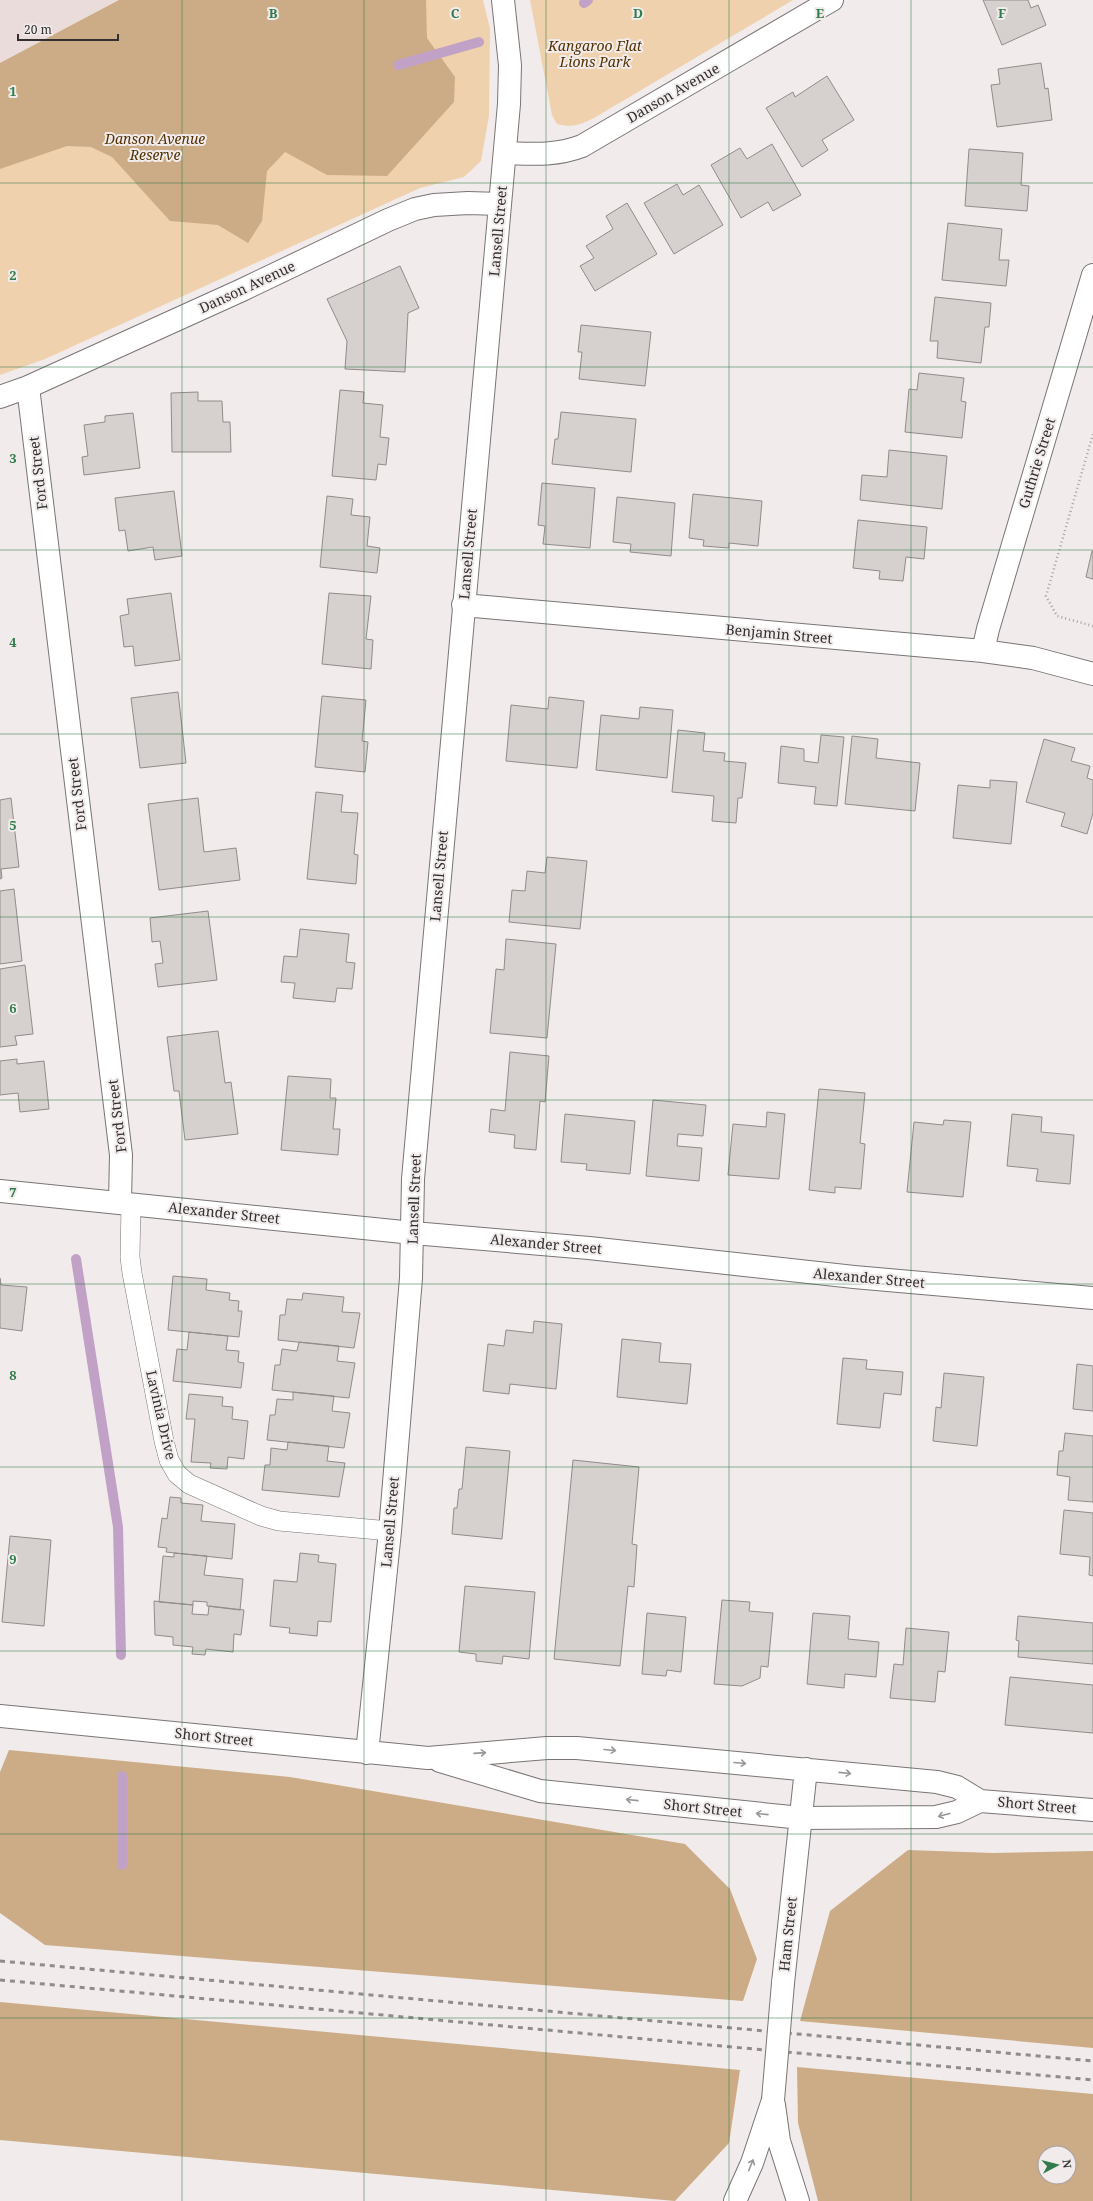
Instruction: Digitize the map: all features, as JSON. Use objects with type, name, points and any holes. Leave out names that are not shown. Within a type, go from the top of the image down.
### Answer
[{"type":"street","name":"Lansell Street","points":[[368,1753],[390,1531],[411,1278],[413,1179],[463,605],[509,104],[510,65],[503,0]]},
{"type":"street","name":"Danson Avenue","points":[[505,153],[548,154],[567,152],[582,146],[832,0]]},
{"type":"street","name":"Danson Avenue","points":[[0,397],[28,387],[242,290],[388,220],[434,205],[468,203],[500,204]]},
{"type":"street","name":"Guthrie Street","points":[[983,651],[988,628],[1093,275]]},
{"type":"street","name":"Ford Street","points":[[28,387],[126,1203]]},
{"type":"street","name":"Benjamin Street","points":[[463,605],[983,651],[1033,658],[1093,674]]},
{"type":"street","name":"Alexander Street","points":[[0,1191],[413,1233],[589,1248],[854,1277],[1093,1298]]},
{"type":"street","name":"Short Street","points":[[0,1716],[428,1758],[547,1748],[577,1748],[937,1782],[957,1787],[980,1801],[1093,1810]]},
{"type":"street","name":"Short Street","points":[[428,1758],[540,1791],[800,1818],[936,1817],[957,1812],[980,1801]]},
{"type":"street","name":"Ham Street","points":[[798,2201],[779,2141],[774,2100],[783,1983],[806,1769]]},
{"type":"street","name":"Ham Street","points":[[736,2201],[752,2163],[774,2100]]},
{"type":"lane","name":"Lavinia Drive","points":[[126,1203],[132,1273],[164,1441],[169,1460],[177,1474],[189,1484],[261,1516],[279,1521],[390,1531]]},
{"type":"path","points":[[1093,434],[1046,596],[1057,616],[1093,626]]},
{"type":"shaded area","points":[[0,0],[119,0],[0,63]]},
{"type":"green space","name":"Danson Avenue Reserve","points":[[119,0],[483,0],[490,29],[489,116],[481,161],[464,177],[420,188],[45,359],[0,375],[0,63]]},
{"type":"green space","points":[[119,0],[426,0],[427,38],[455,77],[454,102],[387,176],[327,175],[285,152],[267,171],[262,221],[248,243],[218,225],[170,221],[112,157],[91,147],[67,146],[0,169],[0,63]]},
{"type":"green space","name":"Kangaroo Flat Lions Park","points":[[530,0],[793,0],[594,118],[580,124],[567,126],[557,124],[552,115]]},
{"type":"green space","points":[[9,1750],[290,1777],[685,1844],[730,1889],[757,1959],[743,2001],[45,1945],[0,1913],[0,1772]]},
{"type":"green space","points":[[908,1850],[993,1853],[1093,1851],[1093,2048],[800,2021],[830,1911]]},
{"type":"green space","points":[[0,2002],[740,2070],[729,2143],[675,2201],[0,2140]]},
{"type":"green space","points":[[797,2067],[1093,2094],[1093,2201],[818,2201],[798,2123]]},
{"type":"building","points":[[983,0],[1028,0],[1031,8],[1038,5],[1046,25],[1002,45]]},
{"type":"building","points":[[1041,63],[1045,89],[1048,88],[1052,120],[997,127],[991,85],[1000,84],[998,69]]},
{"type":"building","points":[[827,76],[854,120],[822,140],[828,150],[802,167],[766,108],[793,92],[795,97]]},
{"type":"building","points":[[772,144],[801,195],[773,211],[768,202],[741,218],[711,165],[740,148],[747,159]]},
{"type":"building","points":[[969,149],[1023,153],[1021,185],[1029,186],[1027,211],[965,206]]},
{"type":"building","points":[[677,184],[683,195],[699,185],[723,225],[674,254],[644,203]]},
{"type":"building","points":[[627,203],[657,254],[595,291],[580,266],[594,258],[586,246],[613,229],[606,216]]},
{"type":"building","points":[[948,223],[1002,229],[999,260],[1009,260],[1006,286],[942,280]]},
{"type":"building","points":[[400,266],[419,308],[408,313],[405,372],[345,369],[347,341],[327,299]]},
{"type":"building","points":[[935,297],[991,303],[989,327],[985,327],[981,363],[937,358],[938,341],[930,341]]},
{"type":"building","points":[[581,325],[651,332],[645,386],[579,379],[582,352],[578,352]]},
{"type":"building","points":[[919,373],[964,378],[961,401],[966,402],[962,438],[905,432],[909,389],[917,390]]},
{"type":"building","points":[[340,390],[364,392],[363,403],[383,405],[380,437],[389,438],[386,465],[378,464],[376,480],[332,476]]},
{"type":"building","points":[[198,392],[198,401],[222,401],[223,422],[230,422],[231,452],[172,452],[171,393]]},
{"type":"building","points":[[561,412],[636,419],[631,472],[552,464],[555,439],[558,439]]},
{"type":"building","points":[[133,413],[140,468],[84,475],[82,457],[88,456],[84,425],[105,422],[105,416]]},
{"type":"building","points":[[889,450],[947,456],[942,509],[860,500],[862,475],[887,477]]},
{"type":"building","points":[[542,483],[595,488],[590,548],[543,544],[545,526],[538,525]]},
{"type":"building","points":[[174,491],[182,556],[155,560],[153,547],[128,551],[125,530],[119,531],[115,498]]},
{"type":"building","points":[[693,494],[762,501],[758,546],[729,543],[729,548],[703,546],[704,540],[689,538]]},
{"type":"building","points":[[327,496],[353,499],[351,515],[370,517],[367,546],[380,548],[377,573],[320,567]]},
{"type":"building","points":[[617,497],[675,503],[671,556],[630,552],[631,544],[613,542]]},
{"type":"building","points":[[858,520],[927,527],[924,559],[906,557],[903,581],[879,579],[880,571],[853,568]]},
{"type":"building","points":[[1093,551],[1093,579],[1086,577]]},
{"type":"building","points":[[171,593],[180,660],[135,666],[133,646],[124,647],[120,616],[129,614],[127,599]]},
{"type":"building","points":[[329,593],[371,596],[366,639],[373,640],[371,669],[322,664]]},
{"type":"building","points":[[178,692],[186,763],[140,768],[131,698]]},
{"type":"building","points":[[322,696],[366,700],[362,741],[368,742],[365,772],[315,767]]},
{"type":"building","points":[[549,697],[584,701],[577,768],[506,761],[511,705],[548,709]]},
{"type":"building","points":[[640,707],[673,710],[667,778],[596,770],[601,715],[639,719]]},
{"type":"building","points":[[678,730],[705,733],[703,751],[725,753],[724,761],[746,763],[742,798],[738,798],[736,823],[712,821],[714,796],[672,792]]},
{"type":"building","points":[[821,735],[844,737],[837,806],[814,804],[816,787],[778,783],[781,746],[804,749],[804,761],[818,763]]},
{"type":"building","points":[[852,736],[878,739],[876,758],[920,763],[915,811],[845,804]]},
{"type":"building","points":[[1044,739],[1075,748],[1071,761],[1090,766],[1087,778],[1093,780],[1093,813],[1087,834],[1061,826],[1065,813],[1026,802]]},
{"type":"building","points":[[990,780],[1017,782],[1011,844],[953,838],[958,785],[990,788]]},
{"type":"building","points":[[316,792],[343,795],[341,812],[358,813],[354,854],[358,855],[356,884],[307,879]]},
{"type":"building","points":[[11,798],[19,867],[1,869],[2,878],[0,879],[0,800]]},
{"type":"building","points":[[198,798],[204,852],[236,848],[240,880],[159,890],[148,804]]},
{"type":"building","points":[[547,857],[587,861],[580,929],[509,922],[512,890],[525,891],[527,871],[545,873]]},
{"type":"building","points":[[14,889],[22,961],[0,964],[0,891]]},
{"type":"building","points":[[208,911],[217,980],[158,987],[155,964],[163,963],[160,941],[152,942],[150,918]]},
{"type":"building","points":[[300,929],[349,934],[346,962],[355,963],[352,989],[337,988],[335,1002],[293,998],[295,983],[281,982],[284,956],[297,957]]},
{"type":"building","points":[[506,939],[556,944],[547,1038],[490,1033],[496,969],[504,970]]},
{"type":"building","points":[[25,965],[33,1034],[15,1036],[17,1045],[0,1047],[0,969]]},
{"type":"building","points":[[218,1031],[225,1083],[231,1082],[238,1134],[185,1140],[179,1091],[174,1091],[167,1037]]},
{"type":"building","points":[[510,1052],[549,1056],[545,1102],[540,1101],[536,1150],[514,1148],[515,1135],[489,1132],[491,1109],[505,1111]]},
{"type":"building","points":[[17,1059],[17,1064],[44,1061],[49,1109],[20,1112],[18,1093],[0,1095],[0,1061]]},
{"type":"building","points":[[288,1076],[331,1079],[330,1098],[336,1098],[333,1129],[340,1129],[338,1155],[281,1150]]},
{"type":"building","points":[[819,1089],[865,1093],[860,1143],[865,1144],[861,1189],[835,1187],[835,1193],[809,1190]]},
{"type":"building","points":[[653,1100],[706,1105],[703,1136],[678,1134],[677,1146],[702,1148],[699,1181],[646,1176]]},
{"type":"building","points":[[767,1112],[785,1114],[779,1179],[728,1175],[733,1124],[766,1127]]},
{"type":"building","points":[[565,1114],[635,1121],[630,1174],[586,1170],[587,1164],[561,1162]]},
{"type":"building","points":[[1012,1114],[1042,1117],[1041,1132],[1074,1135],[1070,1184],[1036,1181],[1038,1169],[1007,1166]]},
{"type":"building","points":[[944,1120],[971,1122],[963,1197],[907,1192],[914,1122],[943,1125]]},
{"type":"building","points":[[173,1276],[207,1279],[206,1290],[230,1293],[229,1300],[239,1301],[238,1311],[242,1311],[239,1337],[168,1330]]},
{"type":"building","points":[[0,1278],[1,1285],[27,1287],[22,1331],[0,1328]]},
{"type":"building","points":[[303,1293],[344,1297],[342,1312],[360,1313],[354,1348],[278,1340],[280,1315],[285,1315],[287,1299],[302,1300]]},
{"type":"building","points":[[534,1321],[562,1324],[556,1389],[510,1384],[509,1394],[483,1391],[488,1344],[504,1346],[506,1330],[533,1333]]},
{"type":"building","points":[[189,1332],[228,1336],[226,1350],[239,1351],[238,1362],[244,1363],[241,1388],[173,1381],[177,1349],[187,1350]]},
{"type":"building","points":[[622,1339],[661,1343],[659,1362],[691,1364],[687,1404],[617,1397]]},
{"type":"building","points":[[299,1342],[339,1346],[337,1361],[355,1363],[349,1398],[272,1390],[275,1365],[280,1365],[282,1349],[297,1351]]},
{"type":"building","points":[[843,1358],[867,1360],[866,1369],[903,1372],[901,1395],[884,1393],[880,1428],[837,1424]]},
{"type":"building","points":[[1077,1364],[1093,1366],[1093,1411],[1073,1409]]},
{"type":"building","points":[[944,1373],[984,1377],[977,1446],[933,1441],[936,1407],[941,1408]]},
{"type":"building","points":[[293,1392],[334,1396],[332,1411],[350,1413],[344,1448],[267,1440],[270,1415],[275,1415],[277,1399],[293,1400]]},
{"type":"building","points":[[189,1394],[223,1397],[222,1406],[233,1407],[232,1419],[248,1421],[244,1459],[228,1457],[227,1469],[210,1468],[211,1463],[191,1462],[195,1419],[186,1419]]},
{"type":"building","points":[[1065,1433],[1093,1436],[1093,1502],[1068,1500],[1070,1477],[1057,1475],[1059,1451],[1063,1451]]},
{"type":"building","points":[[288,1442],[329,1446],[327,1461],[345,1463],[339,1497],[262,1490],[265,1465],[270,1465],[271,1448],[287,1450]]},
{"type":"building","points":[[466,1447],[510,1451],[502,1539],[452,1534],[454,1508],[457,1508],[459,1489],[462,1489]]},
{"type":"building","points":[[573,1460],[639,1467],[632,1544],[637,1545],[634,1587],[628,1586],[620,1666],[554,1659]]},
{"type":"building","points":[[170,1497],[181,1498],[181,1503],[203,1505],[201,1521],[235,1524],[232,1559],[166,1552],[167,1548],[158,1547],[162,1518],[167,1519]]},
{"type":"building","points":[[1064,1510],[1093,1513],[1093,1576],[1089,1575],[1090,1557],[1060,1554]]},
{"type":"building","points":[[10,1536],[51,1540],[44,1626],[2,1622]]},
{"type":"building","points":[[174,1553],[207,1556],[204,1575],[243,1579],[240,1610],[207,1606],[207,1602],[193,1601],[193,1605],[159,1602],[163,1556],[174,1557]]},
{"type":"building","points":[[300,1553],[319,1555],[318,1562],[336,1564],[331,1622],[318,1621],[317,1636],[289,1633],[290,1628],[270,1626],[274,1580],[297,1582]]},
{"type":"building","points":[[465,1586],[535,1592],[529,1659],[503,1656],[502,1664],[476,1661],[476,1654],[459,1652]]},
{"type":"building","points":[[722,1600],[750,1602],[749,1611],[773,1613],[768,1667],[761,1666],[760,1678],[742,1686],[714,1684]]},
{"type":"building","points":[[154,1601],[193,1605],[192,1614],[208,1615],[209,1606],[244,1610],[241,1635],[234,1634],[233,1652],[206,1649],[205,1655],[192,1654],[193,1647],[173,1645],[173,1637],[155,1635]]},
{"type":"building","points":[[647,1613],[686,1617],[681,1672],[667,1670],[666,1676],[642,1674]]},
{"type":"building","points":[[813,1613],[850,1616],[848,1639],[879,1642],[876,1677],[845,1674],[844,1688],[807,1684]]},
{"type":"building","points":[[1018,1616],[1093,1623],[1093,1664],[1018,1657],[1019,1641],[1016,1640]]},
{"type":"building","points":[[906,1628],[949,1632],[945,1672],[938,1671],[935,1702],[890,1698],[894,1664],[903,1665]]},
{"type":"building","points":[[1010,1677],[1093,1685],[1093,1733],[1005,1725]]},
{"type":"waterway","points":[[584,3],[588,0]]},
{"type":"waterway","points":[[398,65],[479,42]]},
{"type":"waterway","points":[[76,1259],[118,1527],[121,1655]]},
{"type":"waterway","points":[[122,1776],[122,1865]]},
{"type":"railway","points":[[0,1961],[1093,2061]]},
{"type":"railway","points":[[0,1980],[1093,2080]]}]
